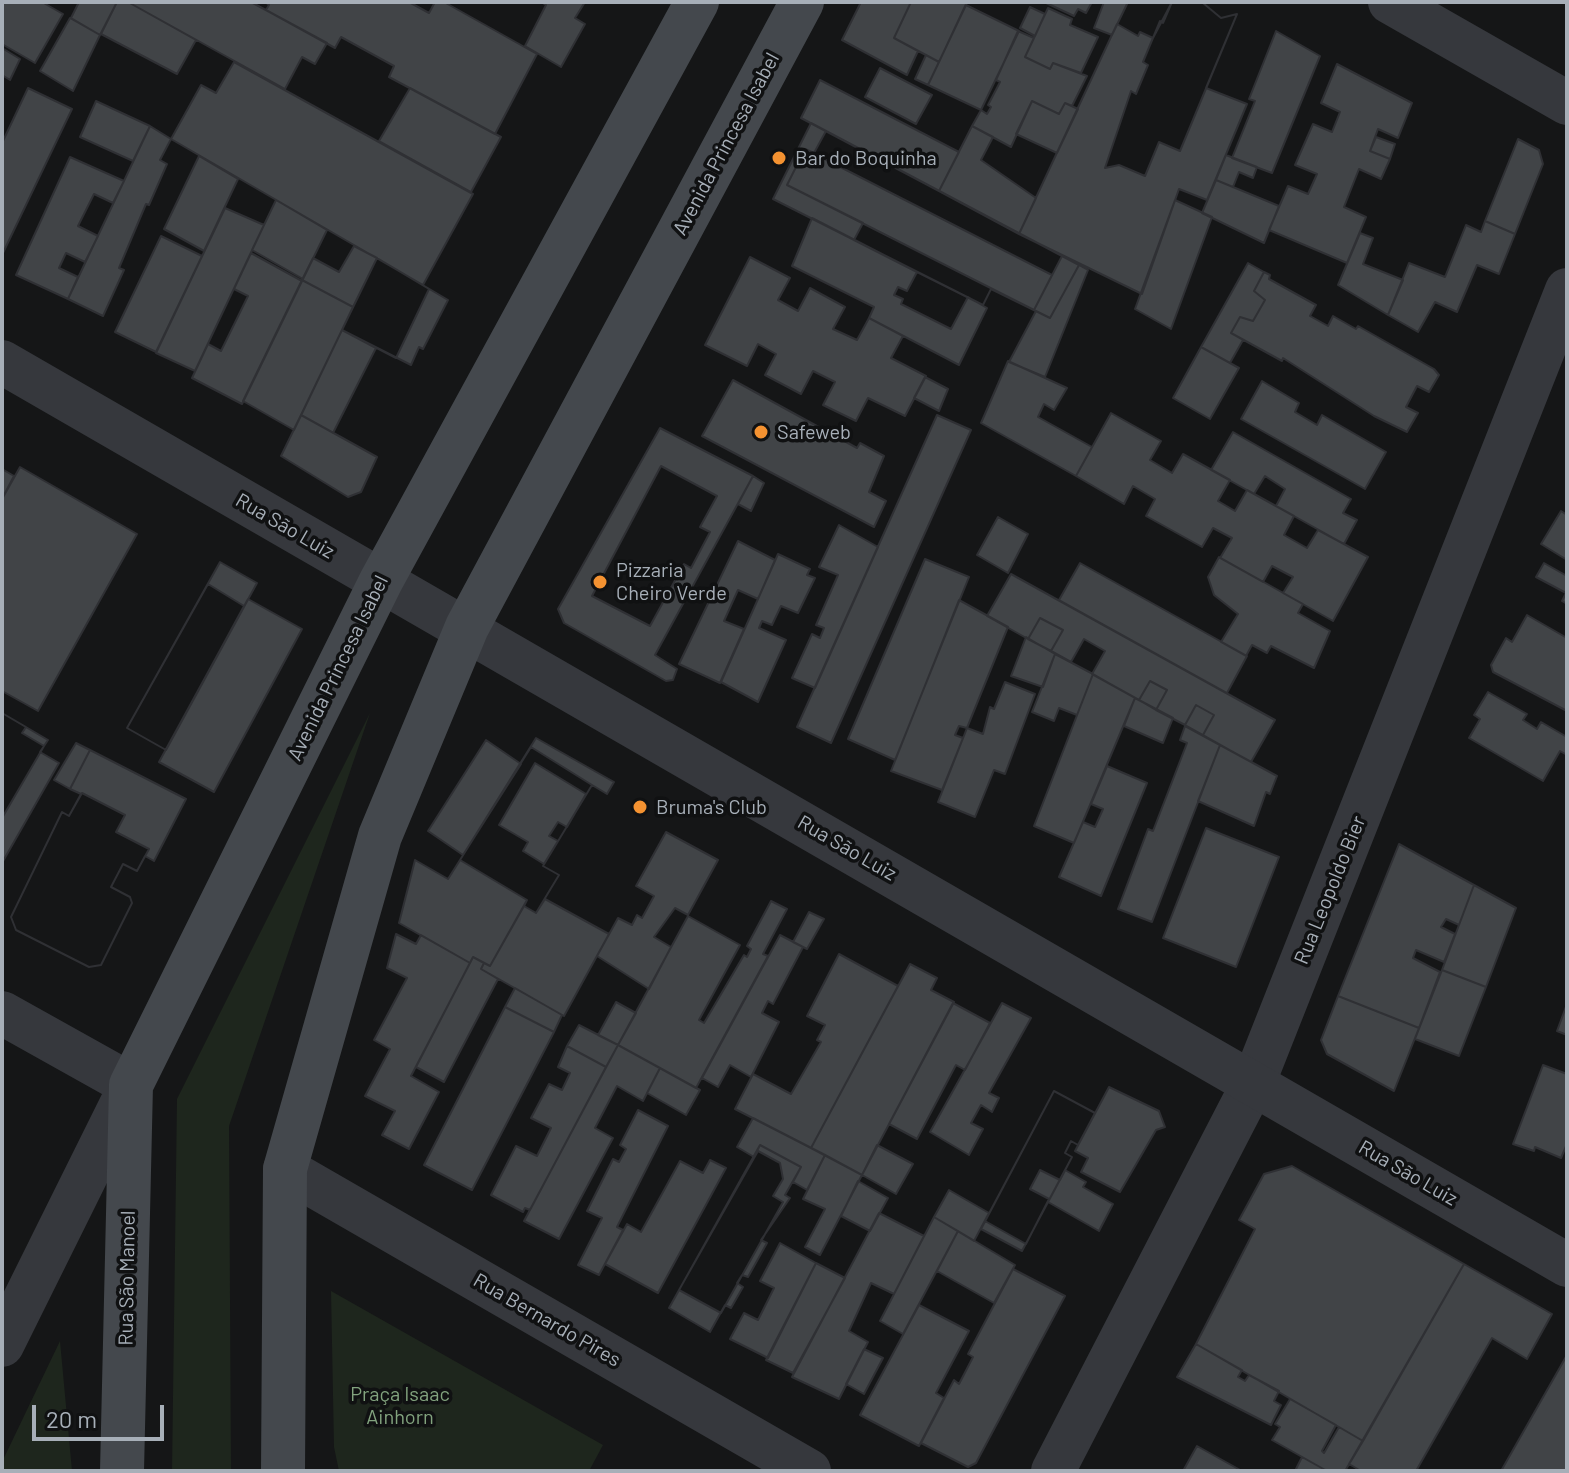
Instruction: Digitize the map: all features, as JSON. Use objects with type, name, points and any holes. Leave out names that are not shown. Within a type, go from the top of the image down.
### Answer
[{"type":"main road","name":"Avenida Princesa Isabel","points":[[131,1085],[381,581],[697,2]]},
{"type":"main road","name":"Avenida Princesa Isabel","points":[[285,1169],[380,836],[467,627],[802,2]]},
{"type":"main road","name":"Rua São Manoel","points":[[122,1471],[131,1085]]},
{"type":"main road","points":[[283,1471],[285,1169]]},
{"type":"street","points":[[1390,2],[1567,103]]},
{"type":"street","name":"Rua Leopoldo Bier","points":[[1053,1471],[1253,1084],[1567,290]]},
{"type":"street","name":"Rua São Luiz","points":[[2,362],[381,581],[467,627],[1567,1265]]},
{"type":"street","points":[[2,1013],[131,1085]]},
{"type":"street","name":"Avenida Princesa Isabel","points":[[2,1345],[131,1085]]},
{"type":"street","name":"Rua Bernardo Pires","points":[[285,1169],[809,1471]]},
{"type":"green space","points":[[370,713],[229,1126],[231,1471],[172,1471],[177,1099]]},
{"type":"green space","name":"Praça Isaac Ainhorn","points":[[331,1291],[603,1445],[589,1471],[339,1471],[334,1447]]},
{"type":"green space","points":[[60,1341],[72,1471],[2,1471],[2,1462]]},
{"type":"building","points":[[2,2],[42,2],[63,14],[35,63],[2,44]]},
{"type":"building","points":[[79,2],[117,2],[100,35],[71,18]]},
{"type":"building","points":[[117,2],[128,2],[196,40],[177,74],[101,34]]},
{"type":"building","points":[[128,2],[251,2],[327,43],[315,64],[302,57],[285,89]]},
{"type":"building","points":[[265,2],[409,2],[429,13],[435,2],[444,2],[537,54],[495,134],[389,77],[394,66],[341,37],[335,48],[266,10],[269,5]]},
{"type":"building","points":[[541,2],[585,2],[575,18],[585,24],[561,67],[525,46],[546,5]]},
{"type":"building","points":[[861,2],[911,2],[894,38],[918,51],[907,75],[842,40]]},
{"type":"building","points":[[911,2],[967,2],[939,62],[894,38]]},
{"type":"building","points":[[1044,2],[1092,2],[1086,13],[1078,9],[1074,16]]},
{"type":"building","points":[[1104,2],[1128,2],[1112,35],[1094,28]]},
{"type":"building","points":[[1172,2],[1203,3],[1221,18],[1237,14],[1180,151],[1159,142],[1145,176],[1119,165],[1105,168],[1131,91],[1136,94],[1148,65],[1143,62],[1160,21],[1163,23]]},
{"type":"building","points":[[1172,2],[1203,3],[1221,18],[1237,14],[1206,88],[1247,104],[1207,200],[1179,189],[1142,294],[1019,234],[1117,24],[1138,36],[1140,32],[1153,38]]},
{"type":"building","points":[[966,5],[1019,31],[981,110],[928,85]]},
{"type":"building","points":[[1030,7],[1045,14],[1035,36],[1020,28]]},
{"type":"building","points":[[1048,8],[1072,19],[1070,25],[1098,37],[1081,73],[1053,63],[1050,69],[1025,57]]},
{"type":"building","points":[[70,18],[100,35],[73,91],[40,71]]},
{"type":"building","points":[[1018,31],[1034,38],[1025,57],[1050,69],[1053,63],[1087,76],[1072,106],[1065,103],[1059,114],[1032,101],[1011,147],[972,126],[981,110],[987,114],[991,107],[988,105],[1000,82],[996,80]]},
{"type":"building","points":[[1276,31],[1320,56],[1272,173],[1232,158],[1255,101],[1249,99]]},
{"type":"building","points":[[2,48],[20,59],[10,80],[2,75]]},
{"type":"building","points":[[926,55],[939,62],[928,85],[915,79]]},
{"type":"building","points":[[234,62],[473,194],[423,285],[171,139],[201,85],[216,93]]},
{"type":"building","points":[[1337,64],[1412,103],[1398,138],[1378,129],[1370,151],[1390,159],[1381,179],[1359,169],[1344,207],[1366,217],[1347,263],[1269,230],[1288,186],[1308,194],[1317,174],[1295,165],[1313,124],[1332,132],[1340,112],[1321,103]]},
{"type":"building","points":[[880,68],[932,95],[916,124],[865,97]]},
{"type":"building","points":[[820,80],[959,152],[939,191],[801,118]]},
{"type":"building","points":[[28,88],[72,109],[2,255],[2,143]]},
{"type":"building","points":[[410,88],[501,137],[471,192],[379,141]]},
{"type":"building","points":[[96,101],[150,126],[133,161],[80,137]]},
{"type":"building","points":[[1032,101],[1059,114],[1065,103],[1078,109],[1057,153],[1016,134]]},
{"type":"building","points":[[811,123],[1079,265],[1050,318],[991,289],[983,305],[773,199]]},
{"type":"building","points":[[150,126],[171,139],[160,160],[167,164],[119,268],[124,270],[103,316],[68,299]]},
{"type":"building","points":[[972,126],[993,137],[981,160],[1036,198],[1019,234],[939,191]]},
{"type":"building","points":[[826,131],[1062,256],[1034,310],[991,289],[983,305],[917,272],[854,240],[863,223],[787,185],[805,149],[814,153]]},
{"type":"building","points":[[1376,137],[1395,144],[1390,159],[1370,151]]},
{"type":"building","points":[[1518,139],[1539,150],[1543,164],[1515,234],[1485,221]]},
{"type":"building","points":[[805,149],[1052,275],[1034,310],[787,185]]},
{"type":"building","points":[[1226,155],[1257,167],[1253,178],[1239,172],[1233,187],[1216,180]]},
{"type":"building","points":[[199,156],[238,179],[204,251],[164,229]]},
{"type":"building","points":[[70,157],[124,181],[113,203],[94,194],[78,226],[98,236],[85,262],[66,253],[59,268],[78,277],[68,299],[16,275]]},
{"type":"building","points":[[1216,180],[1279,206],[1264,243],[1202,213]]},
{"type":"building","points":[[276,200],[327,230],[303,279],[252,250]]},
{"type":"building","points":[[1175,200],[1212,217],[1171,329],[1135,309]]},
{"type":"building","points":[[225,208],[264,225],[195,371],[156,353]]},
{"type":"building","points":[[812,218],[917,272],[907,291],[898,287],[894,295],[903,299],[901,304],[951,329],[968,297],[987,308],[959,365],[869,318],[874,307],[792,266]]},
{"type":"building","points":[[1485,221],[1515,234],[1499,274],[1477,265],[1457,312],[1435,302],[1418,332],[1388,315],[1409,263],[1445,277],[1466,225],[1481,232]]},
{"type":"building","points":[[1360,233],[1373,238],[1363,264],[1403,280],[1388,315],[1338,285]]},
{"type":"building","points":[[161,236],[202,256],[156,352],[115,332]]},
{"type":"building","points":[[354,246],[377,258],[353,307],[302,280],[313,258],[339,272]]},
{"type":"building","points":[[251,253],[302,281],[242,404],[192,378],[208,344],[221,351],[248,296],[234,289]]},
{"type":"building","points":[[750,257],[790,278],[778,300],[798,311],[810,288],[845,307],[833,329],[857,340],[869,318],[903,336],[891,358],[926,376],[905,416],[868,398],[856,421],[823,405],[835,382],[813,371],[801,394],[765,375],[776,354],[758,344],[747,366],[705,345]]},
{"type":"building","points":[[377,258],[448,300],[423,349],[419,347],[411,365],[342,330]]},
{"type":"building","points":[[377,258],[429,289],[396,358],[342,330]]},
{"type":"building","points":[[1248,263],[1264,272],[1254,291],[1265,300],[1253,321],[1240,317],[1231,333],[1243,340],[1230,363],[1201,347]]},
{"type":"building","points":[[1079,265],[1088,270],[1045,377],[1009,362],[1036,311],[1050,318]]},
{"type":"building","points":[[1264,272],[1270,275],[1269,279],[1316,305],[1310,316],[1328,326],[1333,316],[1356,329],[1358,326],[1434,369],[1439,375],[1429,392],[1417,386],[1406,407],[1418,413],[1407,432],[1374,416],[1283,358],[1282,361],[1231,333],[1240,317],[1253,321],[1265,300],[1254,291]]},
{"type":"building","points":[[302,280],[353,307],[294,430],[243,401]]},
{"type":"building","points":[[342,330],[376,348],[333,433],[301,415]]},
{"type":"building","points":[[1201,347],[1239,368],[1210,419],[1173,398]]},
{"type":"building","points":[[1008,361],[1067,388],[1054,410],[1044,404],[1038,417],[1092,447],[1076,476],[981,423]]},
{"type":"building","points":[[925,377],[948,389],[939,411],[914,398]]},
{"type":"building","points":[[733,380],[857,448],[860,443],[884,456],[869,492],[886,501],[874,527],[702,436]]},
{"type":"building","points":[[1262,381],[1299,403],[1295,412],[1317,425],[1322,415],[1386,452],[1365,489],[1241,419]]},
{"type":"building","points":[[1111,413],[1161,441],[1150,460],[1172,473],[1183,454],[1230,480],[1218,501],[1235,511],[1247,490],[1294,516],[1284,535],[1307,548],[1318,530],[1368,557],[1333,621],[1283,593],[1293,577],[1272,566],[1263,582],[1220,558],[1232,538],[1213,528],[1202,547],[1146,516],[1155,499],[1133,486],[1124,504],[1076,476]]},
{"type":"building","points":[[301,415],[377,457],[361,492],[348,497],[281,456]]},
{"type":"building","points":[[937,415],[971,430],[831,743],[797,727]]},
{"type":"building","points":[[660,428],[753,476],[655,655],[677,669],[673,680],[666,681],[564,623],[558,609]]},
{"type":"building","points":[[1233,432],[1351,499],[1343,513],[1357,520],[1344,544],[1276,506],[1285,489],[1265,476],[1254,494],[1211,470]]},
{"type":"building","points":[[661,466],[717,496],[700,527],[710,532],[691,568],[684,564],[650,626],[592,596]]},
{"type":"building","points":[[20,467],[137,534],[38,711],[2,691],[2,499]]},
{"type":"building","points":[[2,469],[14,476],[4,495],[2,493]]},
{"type":"building","points":[[753,476],[764,483],[751,511],[738,504]]},
{"type":"building","points":[[1561,511],[1567,515],[1567,560],[1541,544]]},
{"type":"building","points":[[998,517],[1028,534],[1008,573],[977,555]]},
{"type":"building","points":[[839,525],[878,547],[815,688],[792,678],[812,634],[820,638],[824,628],[816,625],[838,575],[819,567]]},
{"type":"building","points":[[738,541],[775,560],[758,599],[738,590],[724,621],[744,629],[720,683],[679,664]]},
{"type":"building","points":[[778,554],[810,569],[807,575],[815,578],[798,613],[781,606],[772,625],[762,621],[759,628],[786,640],[758,702],[721,682]]},
{"type":"building","points":[[1219,557],[1303,604],[1298,613],[1330,631],[1314,668],[1271,646],[1267,653],[1252,645],[1246,656],[1221,642],[1238,614],[1214,595],[1208,577]]},
{"type":"building","points":[[925,559],[969,577],[895,760],[848,739]]},
{"type":"building","points":[[220,562],[257,583],[166,750],[127,728]]},
{"type":"building","points":[[1080,563],[1247,656],[1227,693],[1059,600]]},
{"type":"building","points":[[1544,563],[1567,576],[1567,604],[1562,601],[1566,593],[1536,577]]},
{"type":"building","points":[[1011,574],[1275,720],[1251,762],[1203,735],[1214,715],[1196,705],[1185,725],[1156,710],[1167,690],[1150,681],[1139,700],[1092,674],[1105,651],[1084,639],[1071,662],[1051,651],[1063,630],[1040,618],[1028,639],[987,616]]},
{"type":"building","points":[[208,584],[244,606],[166,750],[127,728]]},
{"type":"building","points":[[248,599],[302,629],[214,792],[159,762]]},
{"type":"building","points":[[959,600],[1008,627],[967,728],[959,726],[955,735],[963,738],[942,790],[891,771]]},
{"type":"building","points":[[1527,615],[1567,638],[1567,711],[1493,672],[1491,665],[1506,638],[1512,642]]},
{"type":"building","points":[[1040,618],[1063,630],[1051,651],[1028,639]]},
{"type":"building","points":[[1026,637],[1055,654],[1043,687],[1011,676]]},
{"type":"building","points":[[1055,654],[1093,674],[1077,715],[1059,708],[1054,721],[1032,712]]},
{"type":"building","points":[[1093,674],[1135,698],[1074,843],[1034,826]]},
{"type":"building","points":[[1150,681],[1167,690],[1156,710],[1139,700]]},
{"type":"building","points":[[1005,682],[1035,694],[1005,774],[994,770],[975,817],[938,802],[967,728],[983,734],[990,707],[994,709]]},
{"type":"building","points":[[1488,692],[1527,714],[1523,720],[1537,729],[1541,722],[1567,737],[1567,755],[1560,751],[1543,781],[1469,738],[1480,719],[1474,715]]},
{"type":"building","points":[[1135,698],[1173,718],[1163,743],[1124,726]]},
{"type":"building","points":[[1196,705],[1214,715],[1203,735],[1185,725]]},
{"type":"building","points":[[2,713],[26,727],[22,733],[44,746],[2,818]]},
{"type":"building","points":[[2,713],[48,740],[40,752],[59,763],[2,863]]},
{"type":"building","points":[[1185,726],[1220,745],[1152,922],[1118,909],[1148,829],[1153,831],[1187,743],[1180,740]]},
{"type":"building","points":[[536,738],[614,782],[607,794],[592,785],[543,866],[559,875],[536,913],[524,906],[527,900],[460,860]]},
{"type":"building","points":[[486,740],[521,764],[463,855],[428,831]]},
{"type":"building","points":[[76,743],[90,750],[70,789],[54,780]]},
{"type":"building","points":[[1220,745],[1277,776],[1270,794],[1266,792],[1254,826],[1198,801]]},
{"type":"building","points":[[531,747],[592,785],[543,866],[559,875],[536,913],[524,906],[527,900],[460,860]]},
{"type":"building","points":[[90,750],[186,799],[154,861],[145,856],[137,871],[123,864],[111,887],[130,897],[132,903],[101,965],[89,967],[16,930],[11,917],[62,812],[69,816],[81,794],[70,789]]},
{"type":"building","points":[[535,763],[586,794],[567,827],[558,822],[549,836],[558,841],[544,864],[523,851],[528,842],[499,825]]},
{"type":"building","points":[[1107,766],[1147,783],[1101,896],[1059,877],[1083,822],[1095,827],[1103,809],[1091,804]]},
{"type":"building","points":[[82,793],[125,815],[116,832],[149,849],[137,871],[123,864],[111,887],[130,897],[132,903],[101,965],[89,967],[16,930],[11,917],[62,812],[69,816]]},
{"type":"building","points":[[1206,828],[1279,857],[1236,967],[1163,938]]},
{"type":"building","points":[[666,832],[718,860],[688,915],[675,908],[654,937],[671,947],[649,989],[597,956],[618,918],[632,925],[637,915],[642,918],[654,896],[636,886]]},
{"type":"building","points":[[1399,844],[1474,885],[1459,925],[1446,919],[1441,927],[1455,934],[1444,962],[1416,950],[1413,958],[1440,972],[1419,1028],[1338,996]]},
{"type":"building","points":[[415,860],[448,879],[460,860],[527,900],[490,966],[473,957],[470,963],[399,923]]},
{"type":"building","points":[[1474,885],[1516,908],[1486,987],[1442,970]]},
{"type":"building","points":[[545,899],[609,934],[564,1016],[481,969],[484,963],[490,966],[524,906],[536,913]]},
{"type":"building","points":[[771,901],[787,909],[763,954],[768,956],[696,1088],[618,1045],[688,916],[740,945],[699,1020],[704,1023],[744,955],[747,957],[751,949],[747,946]]},
{"type":"building","points":[[809,912],[824,919],[807,949],[793,942]]},
{"type":"building","points":[[396,934],[416,944],[421,935],[470,963],[411,1076],[439,1092],[409,1149],[382,1135],[395,1111],[365,1096],[390,1049],[374,1040],[407,978],[387,968]]},
{"type":"building","points":[[780,935],[803,947],[773,1004],[768,1001],[762,1013],[779,1022],[751,1077],[730,1065],[718,1087],[702,1078]]},
{"type":"building","points":[[839,954],[898,986],[811,1148],[735,1109],[753,1074],[791,1094],[821,1042],[817,1040],[825,1025],[807,1016]]},
{"type":"building","points":[[473,957],[484,963],[481,969],[498,979],[444,1082],[416,1067]]},
{"type":"building","points":[[910,964],[937,978],[931,990],[954,1002],[862,1175],[811,1148]]},
{"type":"building","points":[[1442,970],[1486,987],[1459,1056],[1415,1039]]},
{"type":"building","points":[[515,988],[562,1015],[554,1032],[505,1007]]},
{"type":"building","points":[[1338,996],[1419,1028],[1394,1091],[1327,1054],[1321,1040]]},
{"type":"building","points":[[616,1002],[636,1013],[618,1045],[598,1035]]},
{"type":"building","points":[[953,1003],[990,1023],[965,1070],[956,1065],[917,1139],[889,1124]]},
{"type":"building","points":[[1002,1003],[1031,1018],[989,1093],[999,1098],[992,1112],[981,1105],[971,1123],[983,1129],[969,1155],[930,1132]]},
{"type":"building","points":[[1567,1004],[1567,1035],[1557,1031]]},
{"type":"building","points":[[505,1007],[554,1032],[472,1190],[424,1165]]},
{"type":"building","points":[[579,1025],[618,1045],[606,1067],[567,1046]]},
{"type":"building","points":[[618,1045],[660,1068],[643,1101],[617,1086],[595,1128],[613,1138],[559,1239],[524,1221]]},
{"type":"building","points":[[567,1046],[606,1067],[530,1210],[525,1208],[523,1212],[491,1195],[516,1146],[537,1156],[551,1128],[531,1118],[549,1084],[562,1090],[570,1073],[558,1067]]},
{"type":"building","points":[[1543,1065],[1567,1074],[1567,1144],[1561,1158],[1535,1147],[1534,1151],[1513,1144]]},
{"type":"building","points":[[660,1068],[700,1090],[686,1115],[647,1093]]},
{"type":"building","points":[[1109,1087],[1159,1111],[1165,1127],[1156,1130],[1120,1192],[1081,1172],[1088,1158],[1075,1151]]},
{"type":"building","points":[[1054,1091],[1095,1113],[1078,1145],[1071,1141],[1065,1153],[1072,1157],[1022,1251],[981,1229]]},
{"type":"building","points":[[1054,1091],[1095,1113],[1078,1145],[1071,1141],[1065,1153],[1072,1157],[1060,1180],[1040,1170],[1030,1189],[1049,1199],[1026,1244],[985,1221]]},
{"type":"building","points":[[638,1110],[668,1126],[617,1227],[623,1230],[599,1275],[578,1265],[602,1218],[587,1211],[613,1159],[619,1162],[626,1149],[620,1145]]},
{"type":"building","points":[[753,1118],[825,1155],[807,1190],[793,1182],[801,1167],[760,1145],[754,1157],[737,1147]]},
{"type":"building","points":[[760,1145],[801,1167],[785,1195],[790,1198],[761,1240],[767,1243],[748,1277],[742,1275],[737,1283],[743,1287],[731,1308],[725,1305],[710,1332],[669,1308]]},
{"type":"building","points":[[877,1145],[913,1164],[896,1194],[862,1175]]},
{"type":"building","points":[[758,1151],[780,1163],[783,1179],[773,1196],[783,1202],[721,1313],[679,1290]]},
{"type":"building","points":[[825,1155],[862,1175],[820,1255],[805,1247],[825,1209],[803,1199]]},
{"type":"building","points":[[710,1160],[726,1168],[658,1293],[605,1264],[627,1224],[641,1232],[680,1161],[703,1173]]},
{"type":"building","points":[[1292,1166],[1464,1264],[1363,1441],[1196,1344],[1255,1229],[1239,1220],[1264,1174]]},
{"type":"building","points":[[1065,1170],[1086,1182],[1083,1187],[1113,1204],[1099,1231],[1048,1202]]},
{"type":"building","points":[[858,1181],[888,1198],[870,1231],[841,1216]]},
{"type":"building","points":[[949,1190],[989,1213],[974,1241],[934,1217]]},
{"type":"building","points":[[879,1213],[924,1236],[894,1294],[871,1283],[849,1331],[868,1342],[839,1399],[792,1377]]},
{"type":"building","points":[[934,1217],[958,1231],[903,1334],[880,1321]]},
{"type":"building","points":[[958,1231],[1015,1265],[994,1303],[937,1271]]},
{"type":"building","points":[[780,1243],[816,1263],[768,1358],[730,1339],[744,1313],[758,1320],[774,1288],[760,1281]]},
{"type":"building","points":[[816,1263],[845,1278],[793,1373],[766,1360]]},
{"type":"building","points":[[1464,1264],[1552,1314],[1527,1359],[1492,1338],[1416,1471],[1361,1471],[1349,1464]]},
{"type":"building","points":[[1013,1269],[1065,1296],[976,1463],[968,1467],[921,1443],[954,1380],[959,1384],[973,1357],[968,1354]]},
{"type":"building","points":[[919,1305],[969,1331],[936,1393],[944,1398],[919,1446],[860,1415]]},
{"type":"building","points":[[1196,1344],[1242,1370],[1238,1377],[1245,1381],[1249,1375],[1279,1391],[1274,1401],[1281,1405],[1271,1425],[1177,1377]]},
{"type":"building","points":[[864,1349],[883,1358],[864,1394],[846,1384]]},
{"type":"building","points":[[1567,1355],[1567,1471],[1501,1471]]},
{"type":"building","points":[[1290,1399],[1336,1425],[1322,1451],[1324,1453],[1339,1427],[1363,1441],[1345,1471],[1327,1471],[1272,1440],[1280,1427],[1275,1424]]},
{"type":"building","points":[[1197,1446],[1242,1471],[1183,1471]]},
{"type":"building","points":[[1302,1457],[1327,1471],[1295,1471]]},
{"type":"place","name":"Bar do Boquinha","points":[[779,158]]},
{"type":"place","name":"Safeweb","points":[[761,432]]},
{"type":"place","name":"Pizzaria Cheiro Verde","points":[[600,582]]},
{"type":"place","name":"Bruma's Club","points":[[640,807]]}]
